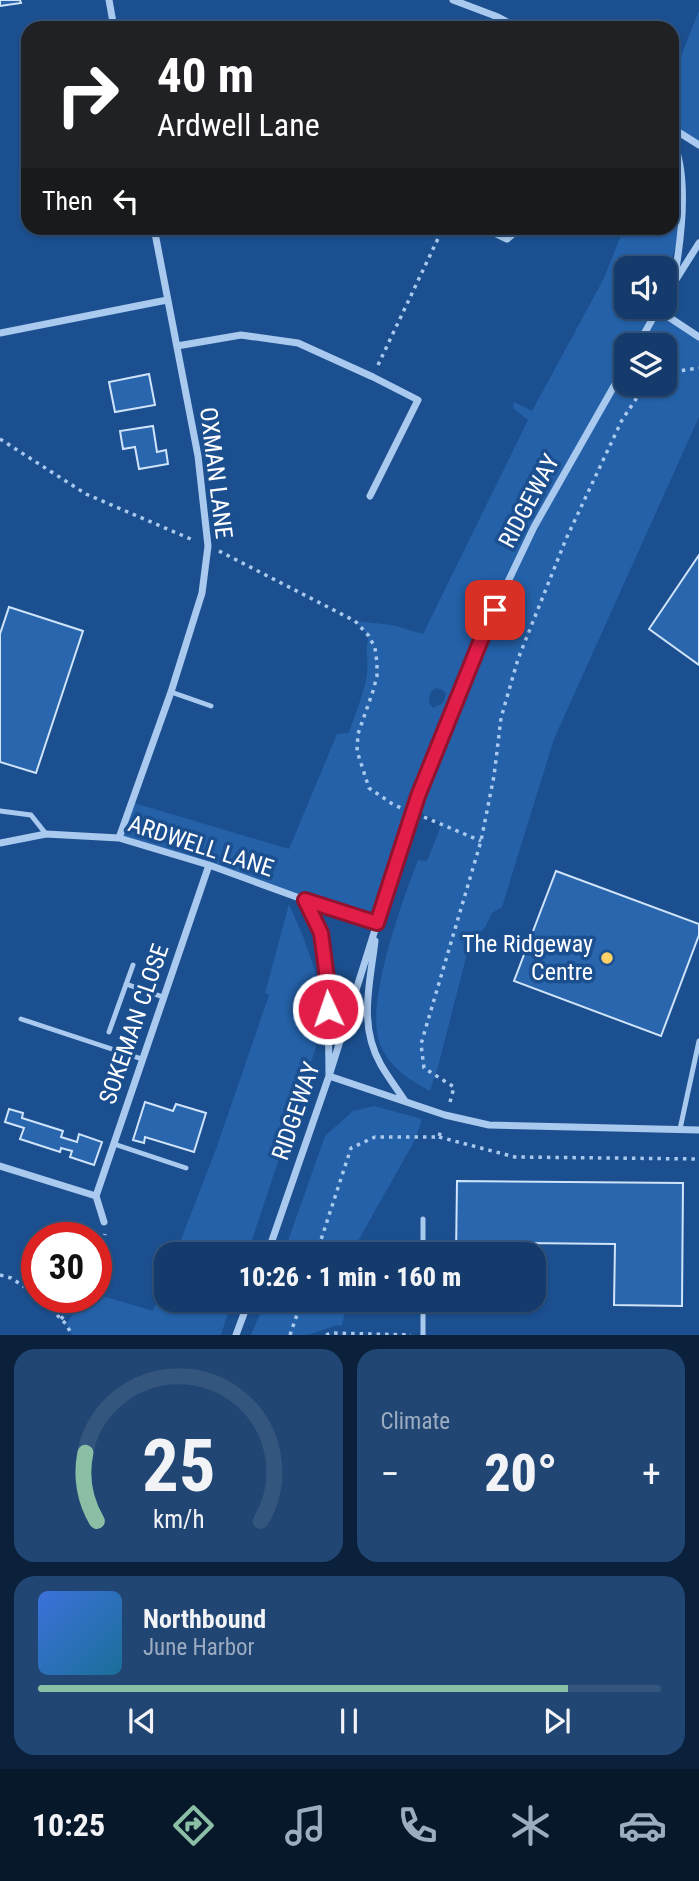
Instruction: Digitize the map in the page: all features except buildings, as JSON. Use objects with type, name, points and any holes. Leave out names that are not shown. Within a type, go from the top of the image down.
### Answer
[{"type":"street","points":[[109,0],[113,21]]},
{"type":"street","points":[[453,0],[505,21]]},
{"type":"street","points":[[679,132],[699,145]]},
{"type":"street","points":[[677,259],[682,223],[679,162]]},
{"type":"street","name":"OXMAN LANE","points":[[118,838],[171,692],[202,593],[208,546],[198,456],[155,235]]},
{"type":"street","points":[[677,276],[699,243]]},
{"type":"street","points":[[0,333],[167,300]]},
{"type":"street","points":[[674,319],[699,337]]},
{"type":"street","points":[[177,346],[241,335],[298,343],[418,400],[370,496]]},
{"type":"street","name":"RIDGEWAY","points":[[271,1242],[418,796],[485,630],[529,539],[614,387]]},
{"type":"street","name":"ARDWELL LANE","points":[[0,843],[46,834],[118,838],[209,865],[377,923]]},
{"type":"street","name":"SOKEMAN CLOSE","points":[[96,1196],[209,865]]},
{"type":"street","points":[[305,900],[321,933],[328,986],[328,1076],[445,1115],[489,1125],[699,1130]]},
{"type":"street","points":[[377,923],[366,1015],[379,1063],[405,1102]]},
{"type":"street","points":[[0,1166],[96,1196],[104,1222]]},
{"type":"street","points":[[236,1335],[245,1312]]},
{"type":"lane","points":[[171,692],[211,706]]},
{"type":"lane","points":[[0,811],[31,815],[46,834]]},
{"type":"lane","points":[[108,1032],[133,965]]},
{"type":"lane","points":[[126,984],[163,997]]},
{"type":"lane","points":[[21,1019],[142,1059]]},
{"type":"lane","points":[[680,1129],[699,1041]]},
{"type":"lane","points":[[114,1144],[186,1168]]},
{"type":"lane","points":[[423,1219],[423,1242]]},
{"type":"lane","points":[[423,1312],[423,1335]]},
{"type":"path","points":[[373,377],[440,235]]},
{"type":"path","points":[[677,371],[699,368]]},
{"type":"path","points":[[439,1138],[454,1087],[424,1069],[421,1044],[481,841],[494,776],[501,718],[518,659],[566,539],[622,420],[638,396]]},
{"type":"path","points":[[0,439],[86,494],[224,553],[355,621],[369,636],[375,648],[377,663],[377,676],[358,734],[357,751],[369,788],[404,809]]},
{"type":"path","points":[[416,814],[481,841]]},
{"type":"path","points":[[320,1242],[351,1148],[375,1138],[439,1138],[515,1157],[699,1159]]},
{"type":"path","points":[[0,1275],[21,1285]]},
{"type":"path","points":[[290,1335],[298,1312]]},
{"type":"path","points":[[55,1313],[72,1335]]},
{"type":"path","points":[[61,1319],[66,1313]]},
{"type":"path","points":[[326,1335],[423,1335]]},
{"type":"shaded area","points":[[699,11],[699,145],[679,132],[679,61]]},
{"type":"shaded area","points":[[679,162],[682,223],[679,234]]},
{"type":"shaded area","points":[[621,235],[679,235],[673,256],[614,256],[614,319],[676,319],[699,337],[699,417],[554,739],[502,907],[492,913],[486,926],[469,946],[430,1091],[400,1072],[389,1060],[380,1044],[376,1026],[381,979],[395,925],[418,860],[427,861],[442,823],[418,811],[377,923],[119,838],[131,802],[289,849],[337,734],[349,733],[364,689],[369,636],[355,621],[392,625],[423,634],[528,420],[513,408],[514,402],[532,411],[603,280]],"holes":[[[436,688],[446,694],[443,703],[433,708],[429,703],[430,693]]]},
{"type":"shaded area","points":[[289,904],[315,971],[316,1047],[251,1242],[180,1242],[216,1149],[269,995],[265,993]]},
{"type":"shaded area","points":[[374,1106],[422,1119],[416,1138],[358,1242],[288,1242],[325,1136],[353,1111]]},
{"type":"shaded area","points":[[112,1299],[153,1311],[154,1308],[154,1312],[228,1312],[221,1335],[72,1335],[66,1324],[74,1313],[112,1313]]},
{"type":"shaded area","points":[[261,1312],[345,1312],[342,1326],[337,1325],[308,1335],[251,1335]]},
{"type":"place","name":"The Ridgeway Centre","points":[[607,958]]},
{"type":"route","points":[[328,1009],[328,986],[321,933],[305,900],[377,923],[418,796],[495,610]]}]
